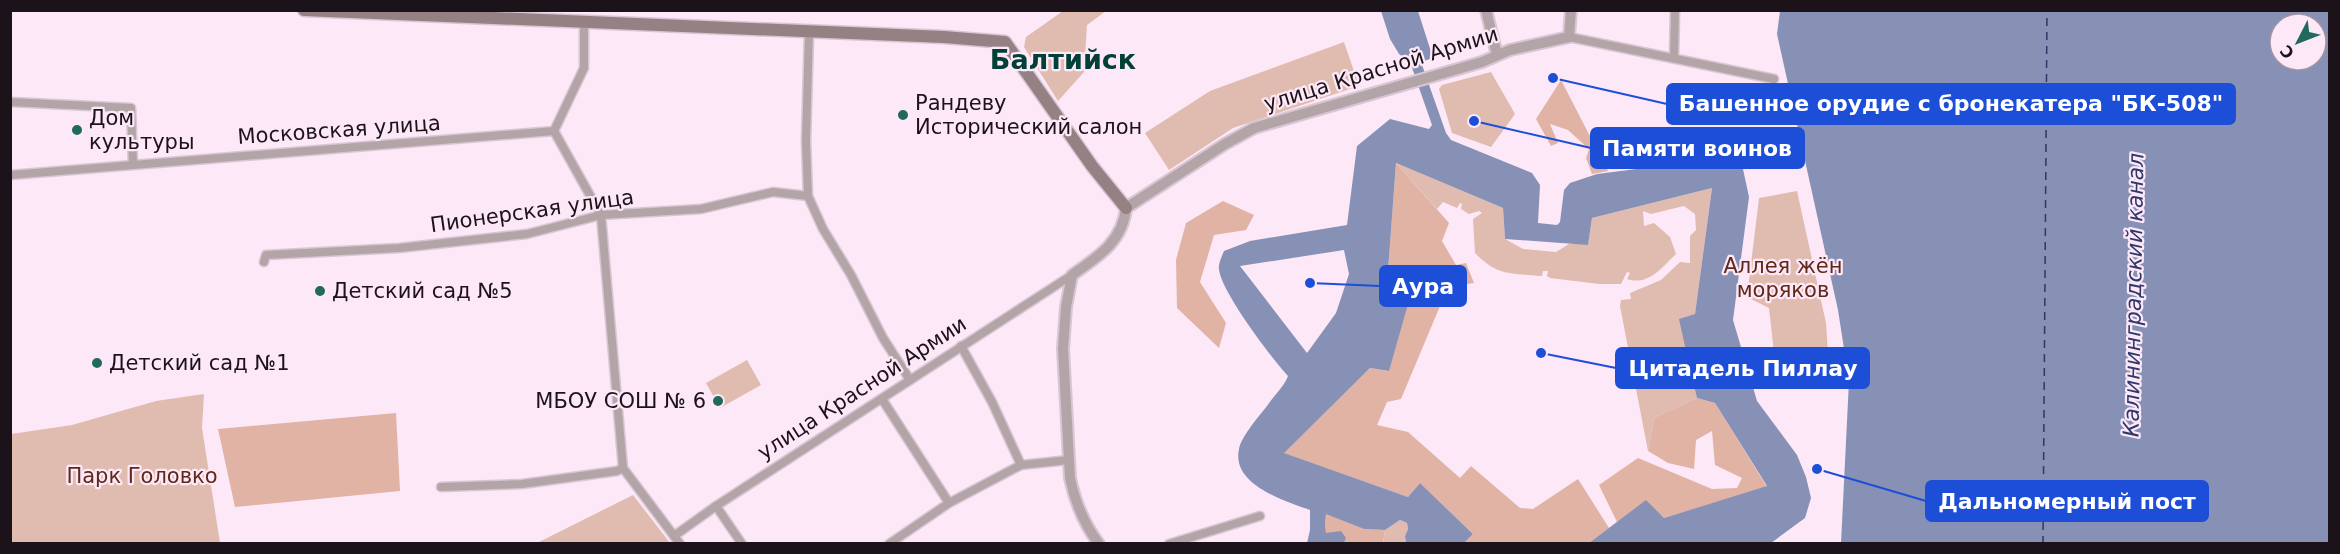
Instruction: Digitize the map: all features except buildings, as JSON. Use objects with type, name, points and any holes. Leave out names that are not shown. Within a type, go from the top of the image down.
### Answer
[{"type":"main road","points":[[304,10],[1005,42],[1092,166],[1126,208]]},
{"type":"street","points":[[1486,10],[1497,55]]},
{"type":"street","points":[[1569,37],[1571,10]]},
{"type":"street","points":[[1674,58],[1675,10]]},
{"type":"street","points":[[584,21],[584,68],[554,131],[601,215],[623,468],[677,540]]},
{"type":"street","points":[[808,32],[806,141],[808,196],[823,229],[851,275],[883,338],[910,380]]},
{"type":"street","name":"улица Красной Армии","points":[[1126,208],[1225,144],[1254,128],[1482,62],[1510,50],[1569,37],[1774,79]]},
{"type":"street","points":[[10,102],[131,108],[133,165]]},
{"type":"street","name":"Московская улица","points":[[10,175],[554,131]]},
{"type":"street","name":"Пионерская улица","points":[[264,262],[266,255],[399,248],[527,234],[601,215],[701,209],[773,192],[808,196]]},
{"type":"street","points":[[1099,543],[1090,532],[1074,496],[1069,460],[1063,349],[1066,307],[1072,275],[1114,242],[1125,219],[1126,208]]},
{"type":"street","name":"улица Красной Армии","points":[[677,540],[716,507],[1072,275]]},
{"type":"street","points":[[962,346],[992,402],[1021,465]]},
{"type":"street","points":[[882,399],[949,503]]},
{"type":"street","points":[[889,543],[949,503],[1021,465],[1069,460]]},
{"type":"street","points":[[441,487],[522,484],[617,471],[623,468]]},
{"type":"street","points":[[716,507],[741,543]]},
{"type":"street","points":[[1169,543],[1260,516]]},
{"type":"green space","points":[[1063,11],[1106,11],[1087,25],[1084,72],[1058,101],[1024,47],[1026,37]]},
{"type":"green space","points":[[1344,42],[1359,86],[1233,128],[1169,170],[1145,133],[1210,91]]},
{"type":"green space","points":[[1491,72],[1515,114],[1491,147],[1452,133],[1439,89],[1442,85]]},
{"type":"green space","points":[[1396,163],[1503,208],[1505,239],[1523,249],[1556,252],[1569,244],[1588,244],[1592,218],[1712,188],[1695,314],[1686,351],[1692,358],[1689,366],[1697,398],[1654,418],[1648,451],[1620,306],[1621,300],[1631,299],[1630,293],[1661,280],[1680,262],[1690,263],[1690,236],[1696,230],[1695,214],[1684,206],[1651,214],[1643,211],[1644,226],[1654,223],[1670,237],[1676,254],[1660,270],[1642,280],[1627,279],[1630,273],[1627,272],[1621,284],[1599,284],[1550,278],[1547,276],[1548,271],[1543,271],[1542,276],[1514,274],[1498,270],[1475,253],[1473,219],[1482,213],[1479,211],[1469,214],[1461,209],[1462,204],[1460,203],[1457,208],[1443,202],[1437,209]]},
{"type":"green space","name":"Аллея жён моряков","points":[[1797,191],[1826,323],[1829,367],[1776,371],[1769,308],[1747,297],[1759,198]]},
{"type":"green space","points":[[747,360],[761,385],[720,408],[706,383]]},
{"type":"green space","name":"Парк Головко","points":[[204,394],[202,428],[220,543],[11,543],[11,434],[72,425],[156,401]]},
{"type":"green space","points":[[633,495],[670,543],[537,543]]},
{"type":"green space","points":[[1400,520],[1407,523],[1406,543],[1383,544],[1385,530]]},
{"type":"shaded area","points":[[1561,80],[1608,171],[1592,174],[1586,158],[1589,149],[1568,130],[1550,124],[1558,143],[1551,146],[1536,119]]},
{"type":"shaded area","points":[[1396,163],[1449,223],[1442,241],[1456,265],[1466,263],[1474,283],[1448,287],[1401,399],[1387,402],[1377,425],[1408,432],[1460,478],[1471,466],[1520,508],[1533,509],[1578,479],[1609,528],[1589,543],[1464,543],[1473,534],[1420,483],[1408,497],[1283,453],[1370,368],[1388,371],[1388,271]]},
{"type":"shaded area","points":[[1223,201],[1254,215],[1246,230],[1214,235],[1200,282],[1226,323],[1219,348],[1177,308],[1176,260],[1186,223]]},
{"type":"shaded area","points":[[1697,398],[1715,403],[1767,487],[1664,518],[1645,502],[1617,522],[1599,485],[1638,458],[1712,489],[1737,488],[1742,478],[1715,465],[1712,431],[1696,440],[1694,469],[1668,463],[1648,451],[1654,418]]},
{"type":"shaded area","points":[[396,413],[400,491],[235,507],[218,429]]},
{"type":"shaded area","points":[[1326,513],[1364,529],[1385,530],[1383,543],[1344,543],[1346,538],[1326,534]]},
{"type":"water","points":[[1381,11],[1418,11],[1433,58],[1421,62],[1446,133],[1451,140],[1532,173],[1540,185],[1538,223],[1557,225],[1560,222],[1564,190],[1570,183],[1597,174],[1716,159],[1743,169],[1749,197],[1733,320],[1757,401],[1797,455],[1806,477],[1811,498],[1805,518],[1771,543],[1589,543],[1646,500],[1664,518],[1767,486],[1715,403],[1697,398],[1689,366],[1692,358],[1706,354],[1705,351],[1691,354],[1686,351],[1679,319],[1695,314],[1712,188],[1592,218],[1588,245],[1505,239],[1503,208],[1396,163],[1388,271],[1410,297],[1389,371],[1370,368],[1284,453],[1408,497],[1420,483],[1473,534],[1464,543],[1406,543],[1407,523],[1400,520],[1385,530],[1364,529],[1326,514],[1326,533],[1341,531],[1346,538],[1344,543],[1307,543],[1310,530],[1310,510],[1274,496],[1251,482],[1239,462],[1240,444],[1288,376],[1237,308],[1222,279],[1219,269],[1220,260],[1224,251],[1250,241],[1347,225],[1357,146],[1390,119],[1429,129],[1432,125],[1410,62],[1399,54],[1390,39]],"holes":[[[1344,250],[1349,274],[1336,313],[1307,353],[1240,266]]]},
{"type":"water","name":"Калининградский канал","points":[[1780,11],[2329,11],[2329,543],[1841,543],[1849,381],[1838,310],[1777,34]]},
{"type":"ferry route","points":[[2043,544],[2047,10]]},
{"type":"place","name":"Башенное орудие с бронекатера \"БК-508\"","points":[[1553,78]]},
{"type":"place","name":"Рандеву Исторический салон","points":[[903,115]]},
{"type":"place","name":"Памяти воинов","points":[[1474,121]]},
{"type":"place","name":"Дом культуры","points":[[77,130]]},
{"type":"place","name":"Аура","points":[[1310,283]]},
{"type":"place","name":"Детский сад №5","points":[[320,291]]},
{"type":"place","name":"Цитадель Пиллау","points":[[1541,353]]},
{"type":"place","name":"Детский сад №1","points":[[97,363]]},
{"type":"place","name":"МБОУ СОШ № 6","points":[[718,401]]},
{"type":"place","name":"Дальномерный пост","points":[[1817,469]]},
{"type":"district","name":"Балтийск","points":[[1063,60]]}]
